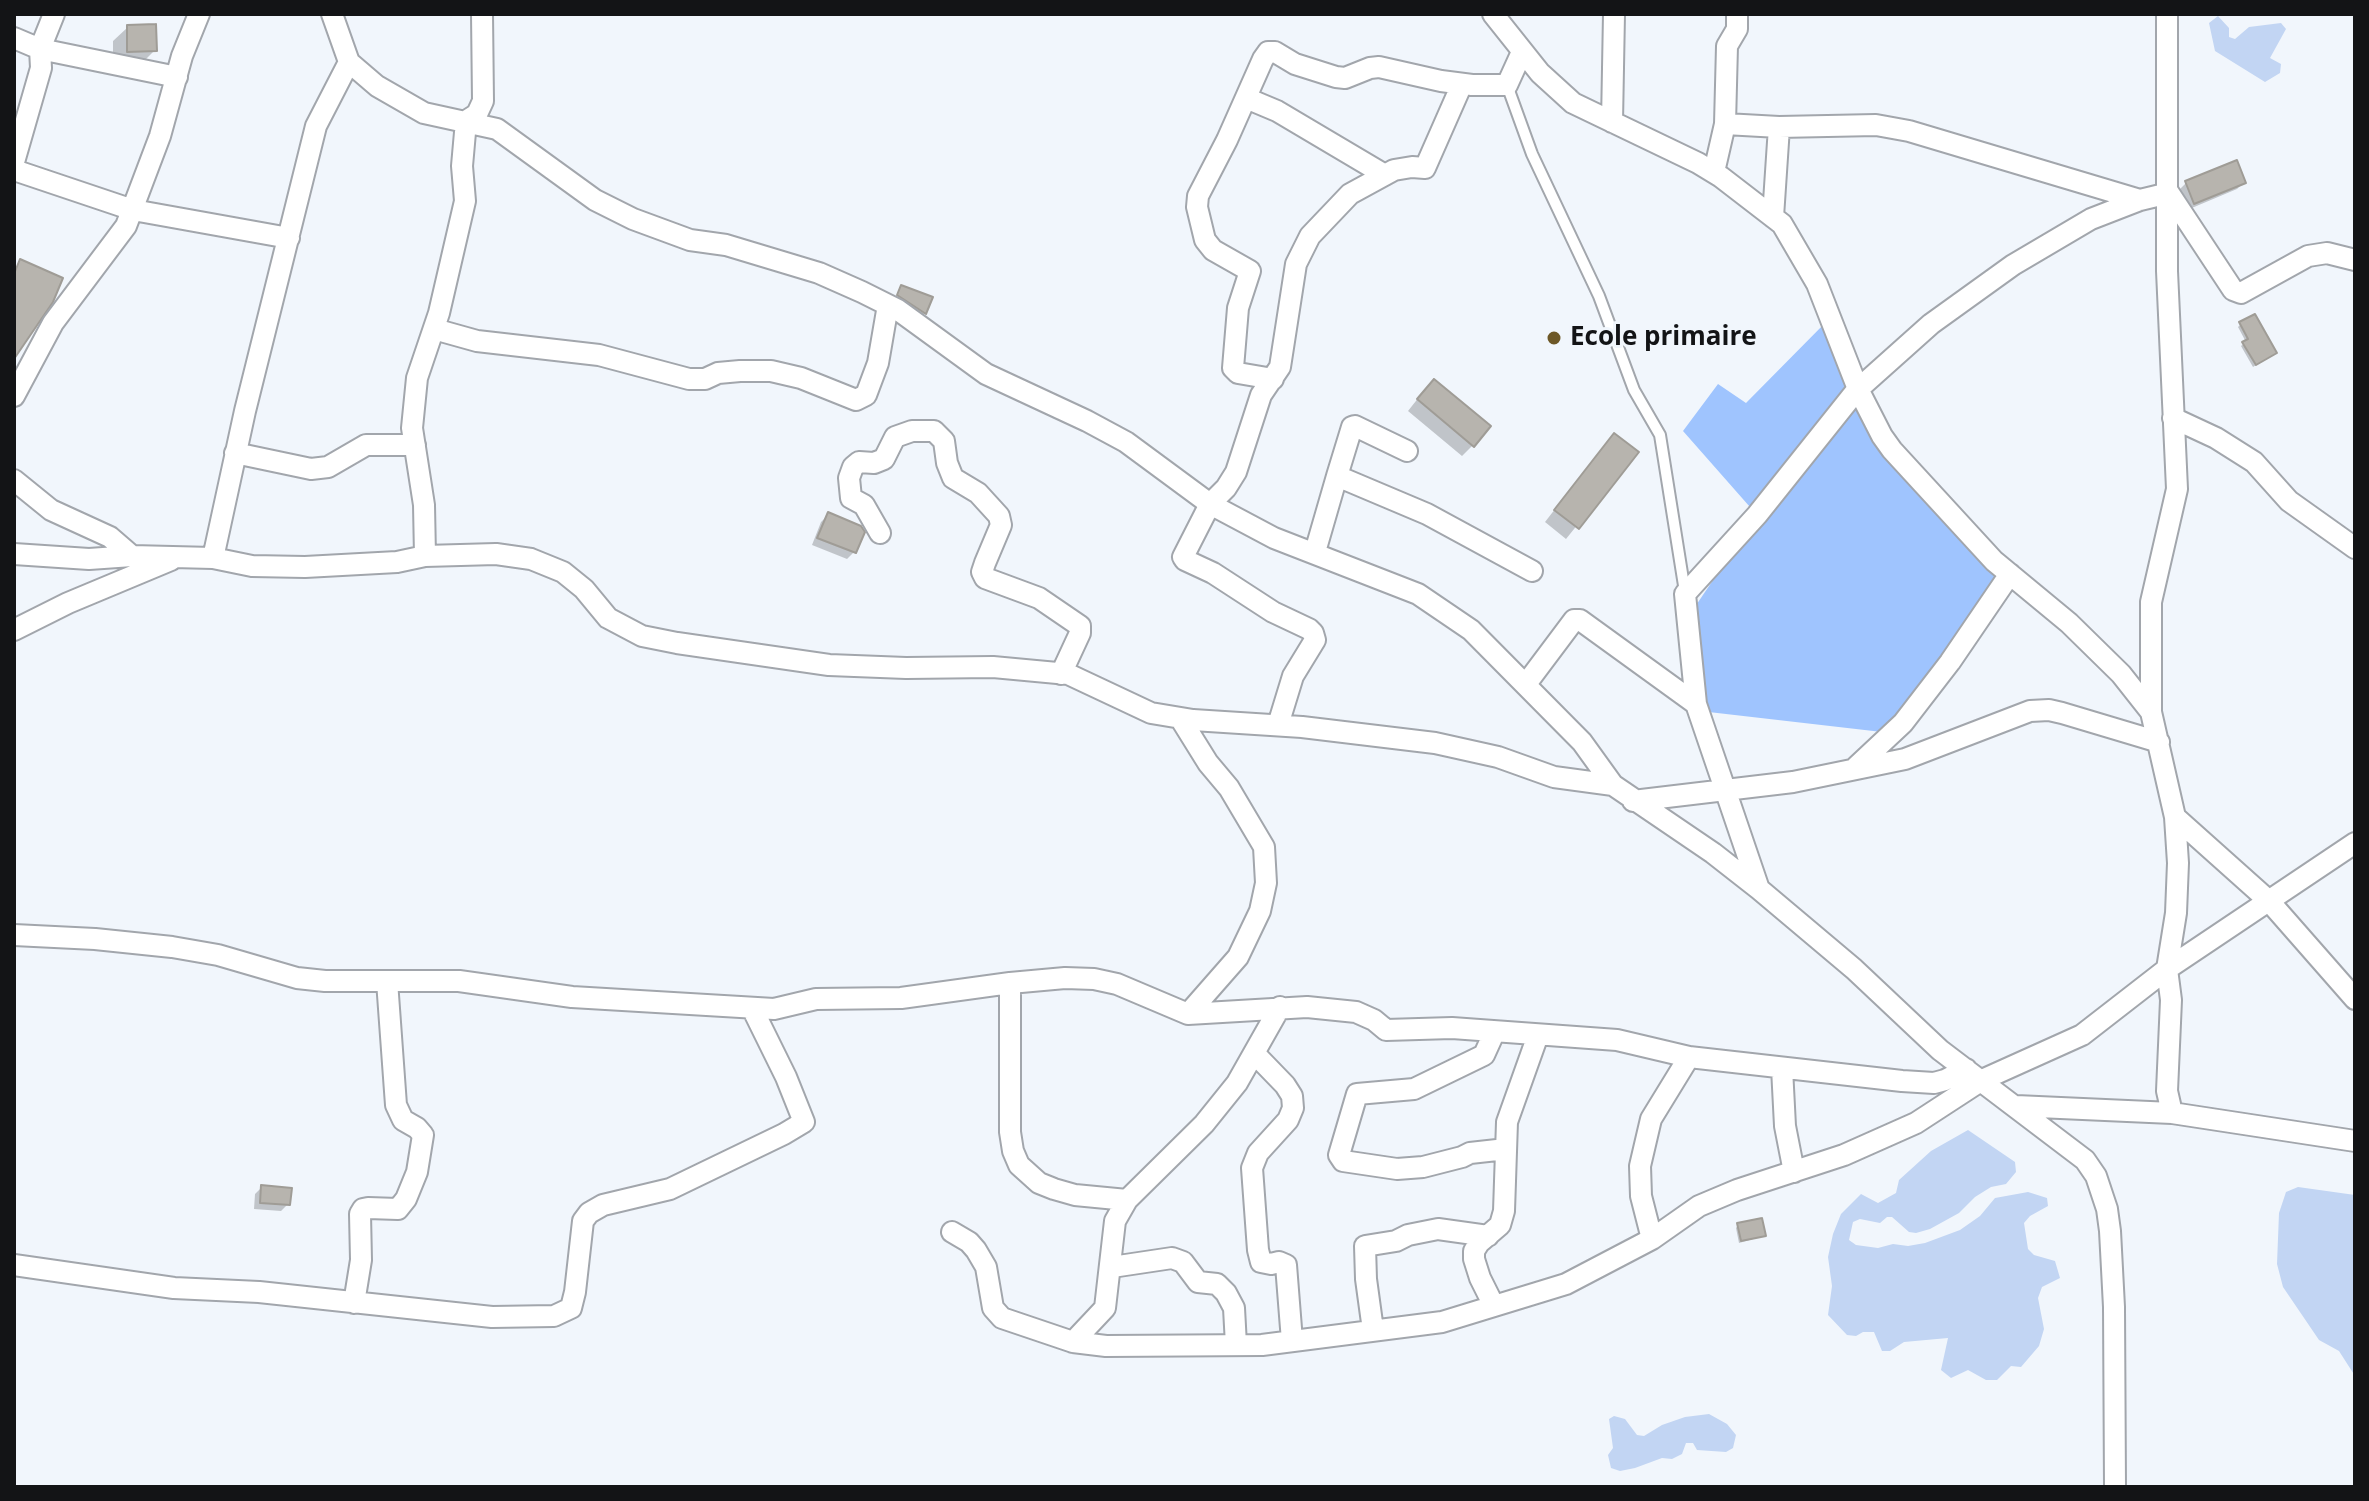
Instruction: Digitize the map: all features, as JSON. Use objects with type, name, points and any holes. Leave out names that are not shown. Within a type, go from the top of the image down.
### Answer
[{"type":"street","points":[[14,162],[41,68],[40,49],[54,14]]},
{"type":"street","points":[[14,396],[53,323],[126,226],[160,136],[199,14]]},
{"type":"street","points":[[332,14],[349,62],[377,86],[424,113],[497,129],[595,200],[633,219],[690,240],[726,245],[819,273],[888,305],[986,374],[1126,442],[1210,504],[1274,538],[1418,594],[1471,630],[1582,742],[1613,785],[1713,853],[1759,889],[1854,969],[1940,1050],[2085,1160],[2096,1176],[2107,1209],[2114,1307],[2115,1487]]},
{"type":"street","points":[[466,121],[477,114],[483,101],[482,14]]},
{"type":"street","points":[[1493,14],[1522,52],[1563,95],[1714,172],[1782,224],[1817,284],[1858,389],[1892,450],[2010,574],[2069,623],[2121,674],[2151,712]]},
{"type":"street","points":[[1612,122],[1614,14]]},
{"type":"street","points":[[1714,172],[1725,124],[1725,57],[1727,46],[1737,29],[1737,14]]},
{"type":"street","points":[[2167,14],[2167,271],[2177,489],[2151,602],[2151,712],[2175,817],[2178,863],[2176,913],[2167,969],[2171,1000],[2167,1091],[2172,1113]]},
{"type":"street","points":[[14,38],[40,49],[177,77]]},
{"type":"street","points":[[1273,379],[1238,373],[1233,368],[1238,308],[1250,271],[1213,250],[1205,240],[1197,207],[1198,196],[1268,52],[1275,52],[1295,64],[1336,77],[1345,78],[1379,67],[1462,84],[1507,85],[1522,52]]},
{"type":"street","points":[[213,558],[235,453],[316,126],[349,62]]},
{"type":"street","points":[[1278,725],[1293,676],[1315,640],[1313,633],[1273,612],[1213,573],[1185,560],[1185,551],[1210,504],[1236,472],[1261,395],[1281,364],[1296,264],[1310,236],[1350,194],[1394,170],[1427,166],[1462,84]]},
{"type":"street","points":[[1246,98],[1277,111],[1385,175]]},
{"type":"street","points":[[425,556],[424,505],[412,428],[417,378],[434,329],[465,201],[462,166],[466,121]]},
{"type":"street","points":[[1725,124],[1779,127],[1876,125],[1909,131],[2140,200]]},
{"type":"street","points":[[1773,217],[1779,127]]},
{"type":"street","points":[[14,170],[133,210],[289,238]]},
{"type":"street","points":[[1759,889],[1696,704],[1685,594],[1757,515],[1858,389],[1931,324],[2013,265],[2091,219],[2140,200],[2169,193]]},
{"type":"street","points":[[2169,193],[2233,290],[2241,293],[2308,256],[2327,253],[2355,260]]},
{"type":"street","points":[[434,329],[477,341],[533,345],[599,355],[689,379],[705,379],[718,373],[771,371],[801,378],[856,400],[866,395],[878,363],[888,305]]},
{"type":"street","points":[[2173,418],[2216,438],[2254,462],[2289,501],[2355,548]]},
{"type":"street","points":[[1315,552],[1350,430],[1355,426],[1407,451]]},
{"type":"street","points":[[880,533],[864,505],[851,498],[849,478],[853,467],[859,462],[874,463],[884,459],[895,437],[912,431],[934,431],[944,441],[953,478],[978,493],[999,516],[1001,525],[982,572],[985,578],[1039,598],[1080,626],[1080,633],[1061,674]]},
{"type":"street","points":[[235,453],[311,469],[328,467],[359,447],[374,444],[415,445]]},
{"type":"street","points":[[1337,476],[1427,514],[1532,571]]},
{"type":"street","points":[[14,480],[51,510],[110,537],[132,556]]},
{"type":"street","points":[[14,554],[89,559],[132,556],[213,558],[252,566],[305,567],[397,562],[425,556],[496,554],[531,559],[563,572],[584,589],[608,618],[642,636],[829,665],[993,667],[1061,674],[1078,677],[1151,713],[1435,743],[1498,757],[1554,777],[1613,785]]},
{"type":"street","points":[[14,630],[68,603],[179,557]]},
{"type":"street","points":[[1855,768],[1903,723],[2010,574]]},
{"type":"street","points":[[1526,684],[1574,620],[1580,620],[1696,704]]},
{"type":"street","points":[[1633,801],[1793,782],[1905,759],[2030,711],[2062,713],[2159,742]]},
{"type":"street","points":[[1180,718],[1208,763],[1229,788],[1264,847],[1266,883],[1260,911],[1238,957],[1188,1014]]},
{"type":"street","points":[[2175,817],[2269,901],[2355,999]]},
{"type":"street","points":[[14,935],[172,947],[218,955],[297,978],[325,981],[459,981],[572,997],[774,1009],[816,999],[901,998],[1010,983],[1094,979],[1117,984],[1188,1014],[1280,1007],[1356,1012],[1374,1020],[1386,1030],[1452,1028],[1617,1040],[1689,1057],[1934,1083],[1974,1075],[2082,1035],[2167,969],[2351,850]]},
{"type":"street","points":[[354,1303],[361,1260],[360,1214],[368,1208],[398,1209],[406,1199],[417,1172],[423,1135],[403,1120],[396,1105],[387,981]]},
{"type":"street","points":[[1010,983],[1010,1132],[1019,1165],[1039,1183],[1054,1189],[1075,1195],[1127,1200]]},
{"type":"street","points":[[1073,1342],[1105,1308],[1115,1221],[1127,1200],[1204,1124],[1237,1083],[1280,1007]]},
{"type":"street","points":[[14,1265],[174,1288],[245,1291],[492,1317],[554,1316],[571,1308],[583,1221],[589,1213],[603,1205],[670,1189],[804,1122],[752,1008]]},
{"type":"street","points":[[1494,1033],[1484,1055],[1414,1089],[1357,1094],[1339,1155],[1343,1161],[1397,1169],[1423,1167],[1470,1153],[1506,1149]]},
{"type":"street","points":[[1494,1306],[1474,1259],[1474,1251],[1500,1225],[1504,1211],[1507,1122],[1538,1035]]},
{"type":"street","points":[[1254,1053],[1292,1096],[1293,1108],[1288,1120],[1258,1153],[1252,1168],[1258,1250],[1261,1262],[1286,1265],[1292,1341]]},
{"type":"street","points":[[1652,1239],[1641,1196],[1640,1166],[1651,1119],[1689,1057]]},
{"type":"street","points":[[1782,1068],[1785,1126],[1794,1172]]},
{"type":"street","points":[[952,1232],[969,1242],[986,1267],[993,1308],[1002,1318],[1073,1342],[1106,1346],[1236,1345],[1442,1322],[1566,1284],[1652,1239],[1699,1206],[1737,1190],[1844,1155],[1916,1123],[1974,1075]]},
{"type":"street","points":[[2016,1106],[2172,1113],[2355,1141]]},
{"type":"street","points":[[1373,1330],[1365,1246],[1438,1229],[1488,1236]]},
{"type":"street","points":[[1112,1267],[1172,1258],[1183,1262],[1198,1282],[1217,1284],[1226,1293],[1234,1308],[1236,1345]]},
{"type":"lane","points":[[1507,85],[1532,154],[1599,296],[1634,390],[1660,435],[1685,594]]},
{"type":"shaded area","points":[[2218,16],[2229,28],[2229,37],[2235,39],[2249,27],[2281,23],[2286,29],[2270,58],[2281,64],[2280,73],[2265,82],[2215,51],[2209,23]]},
{"type":"shaded area","points":[[1828,320],[1879,441],[2003,576],[1882,732],[1700,711],[1682,626],[1757,515],[1683,431],[1718,384],[1746,403]]},
{"type":"shaded area","points":[[1968,1130],[2015,1162],[2016,1172],[2006,1184],[1991,1187],[1959,1213],[1930,1229],[1909,1232],[1892,1217],[1880,1223],[1860,1219],[1853,1222],[1849,1240],[1856,1245],[1878,1248],[1925,1243],[1960,1230],[1980,1216],[1995,1198],[2028,1192],[2047,1198],[2048,1206],[2024,1223],[2028,1249],[2034,1255],[2055,1261],[2060,1278],[2042,1287],[2038,1298],[2044,1329],[2039,1346],[2021,1367],[2011,1366],[1997,1380],[1986,1380],[1968,1370],[1951,1378],[1941,1370],[1948,1338],[1904,1342],[1890,1351],[1882,1351],[1874,1332],[1847,1335],[1828,1315],[1832,1286],[1828,1257],[1841,1214],[1861,1194],[1878,1203],[1896,1193],[1899,1180],[1931,1151]]},
{"type":"shaded area","points":[[2298,1187],[2355,1195],[2355,1376],[2339,1351],[2319,1340],[2283,1287],[2277,1264],[2279,1213],[2286,1192]]},
{"type":"shaded area","points":[[1709,1414],[1727,1424],[1736,1435],[1733,1448],[1726,1452],[1697,1450],[1693,1443],[1686,1443],[1682,1454],[1672,1459],[1662,1458],[1620,1471],[1611,1468],[1608,1455],[1613,1448],[1609,1419],[1614,1416],[1625,1419],[1637,1435],[1644,1436],[1662,1425],[1685,1417]]},
{"type":"building","points":[[156,24],[157,51],[127,52],[127,25]]},
{"type":"building","points":[[2237,160],[2246,183],[2194,204],[2185,181]]},
{"type":"building","points":[[20,259],[63,278],[53,302],[14,359],[14,274]]},
{"type":"building","points":[[901,285],[933,297],[926,314],[897,295]]},
{"type":"building","points":[[2255,314],[2277,353],[2256,365],[2242,342],[2248,339],[2239,322]]},
{"type":"building","points":[[1434,379],[1491,426],[1474,447],[1417,399]]},
{"type":"building","points":[[1614,433],[1639,452],[1579,529],[1554,510]]},
{"type":"building","points":[[828,512],[861,526],[865,532],[856,553],[817,538]]},
{"type":"building","points":[[261,1185],[292,1188],[290,1205],[260,1203]]},
{"type":"building","points":[[1762,1218],[1766,1236],[1741,1241],[1737,1223]]},
{"type":"place","name":"Ecole primaire","points":[[1554,338]]}]
